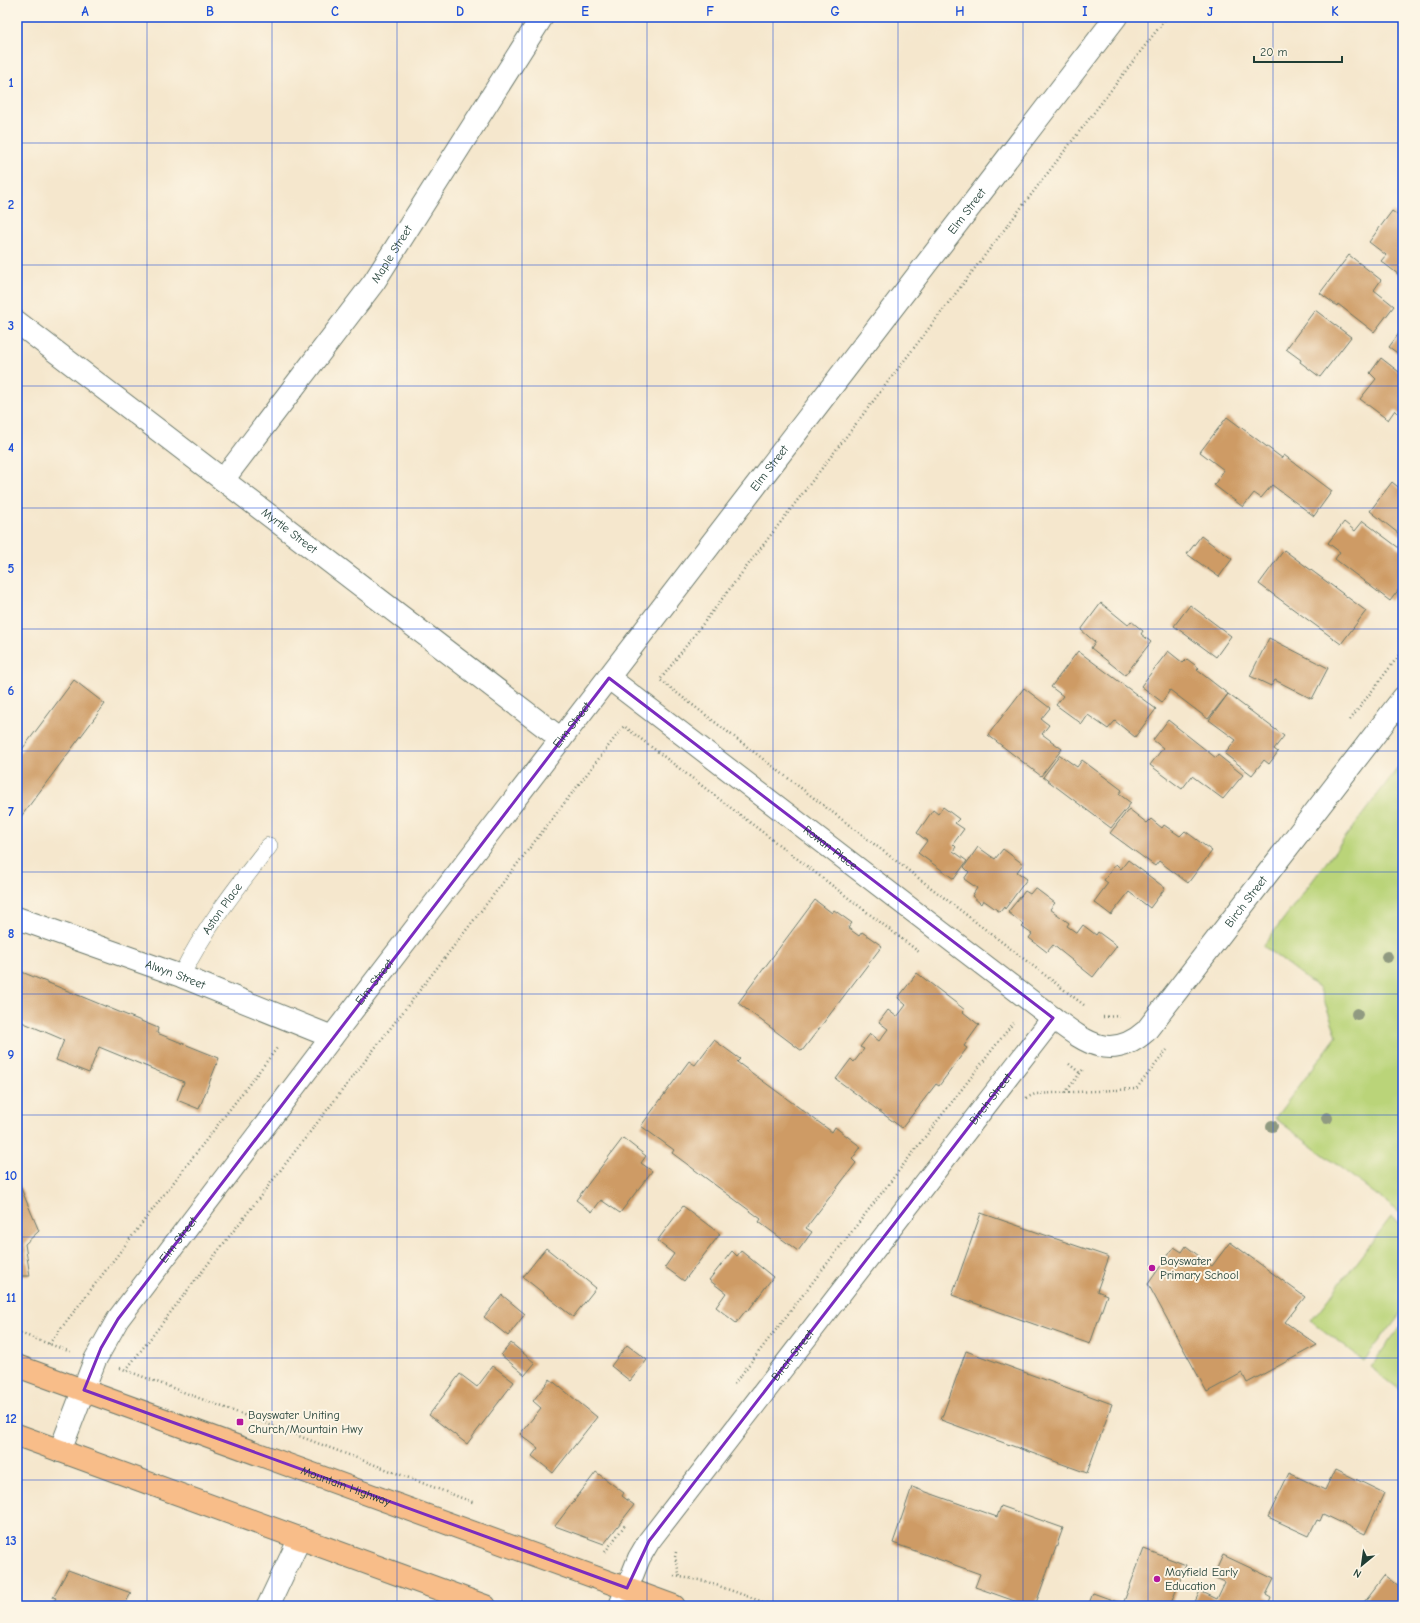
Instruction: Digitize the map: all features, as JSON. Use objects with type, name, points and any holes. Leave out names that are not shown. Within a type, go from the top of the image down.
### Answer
[{"type":"main road","name":"Mountain Highway","points":[[17,1366],[84,1390],[623,1597],[674,1606]]},
{"type":"main road","points":[[17,1435],[484,1606]]},
{"type":"street","name":"Maple Street","points":[[223,480],[374,282],[542,17]]},
{"type":"street","name":"Elm Street","points":[[60,1451],[100,1348],[118,1319],[332,1037],[1116,17]]},
{"type":"street","name":"Myrtle Street","points":[[17,322],[561,739]]},
{"type":"street","name":"Rowan Place","points":[[609,678],[1052,1018]]},
{"type":"street","name":"Birch Street","points":[[623,1597],[639,1558],[649,1541],[1052,1018],[1082,1040],[1100,1046],[1120,1047],[1146,1032],[1403,698]]},
{"type":"street","name":"Alwyn Street","points":[[17,918],[181,976],[332,1037]]},
{"type":"street","points":[[268,1606],[300,1538]]},
{"type":"lane","name":"Aston Place","points":[[181,976],[192,952],[229,897],[269,846]]},
{"type":"path","points":[[1085,1006],[660,680],[1167,17]]},
{"type":"path","points":[[126,1370],[624,726],[925,956]]},
{"type":"path","points":[[1097,1016],[1124,1016]]},
{"type":"path","points":[[730,1390],[1013,1023],[1006,1018]]},
{"type":"path","points":[[49,1344],[277,1048]]},
{"type":"path","points":[[1024,1100],[1035,1094],[1136,1088],[1168,1049]]},
{"type":"path","points":[[1065,1093],[1088,1063]]},
{"type":"path","points":[[1069,1064],[1080,1073]]},
{"type":"path","points":[[17,1332],[72,1352]]},
{"type":"path","points":[[119,1368],[479,1504]]},
{"type":"path","points":[[597,1550],[604,1552],[629,1521]]},
{"type":"path","points":[[677,1550],[675,1557],[680,1577]]},
{"type":"path","points":[[672,1576],[712,1583],[774,1606]]},
{"type":"highlighted area","points":[[609,678],[1053,1018],[649,1541],[627,1588],[84,1390],[101,1348],[118,1319]]},
{"type":"green space","points":[[1403,761],[1403,1215],[1275,1118],[1337,1036],[1320,989],[1263,946]]},
{"type":"green space","points":[[1391,1217],[1403,1226],[1403,1310],[1364,1361],[1311,1321]]},
{"type":"green space","points":[[1403,1323],[1403,1392],[1370,1367]]},
{"type":"building","points":[[1392,211],[1403,219],[1403,278],[1381,261],[1386,255],[1369,242]]},
{"type":"building","points":[[1349,255],[1381,280],[1374,290],[1394,306],[1374,332],[1338,304],[1337,306],[1320,293]]},
{"type":"building","points":[[1315,310],[1351,337],[1320,377],[1286,349]]},
{"type":"building","points":[[1403,328],[1403,357],[1389,347]]},
{"type":"building","points":[[1381,358],[1403,375],[1403,411],[1400,415],[1395,410],[1388,420],[1360,399],[1376,379],[1370,373]]},
{"type":"building","points":[[1227,417],[1282,458],[1284,455],[1332,491],[1314,516],[1272,485],[1261,498],[1254,493],[1243,507],[1214,485],[1224,470],[1200,452]]},
{"type":"building","points":[[1392,482],[1403,491],[1403,537],[1370,511]]},
{"type":"building","points":[[1363,521],[1403,551],[1403,584],[1390,601],[1335,559],[1340,552],[1328,543],[1344,522],[1355,531]]},
{"type":"building","points":[[1201,536],[1232,559],[1219,577],[1187,554]]},
{"type":"building","points":[[1284,550],[1366,611],[1341,644],[1259,584]]},
{"type":"building","points":[[1101,603],[1128,625],[1131,621],[1143,631],[1141,634],[1151,642],[1125,675],[1091,648],[1095,642],[1081,630]]},
{"type":"building","points":[[1190,605],[1231,636],[1216,657],[1174,626]]},
{"type":"building","points":[[1269,638],[1328,668],[1312,699],[1275,680],[1271,686],[1250,676]]},
{"type":"building","points":[[1078,651],[1156,709],[1135,737],[1115,721],[1108,729],[1088,715],[1082,724],[1056,705],[1063,696],[1051,687]]},
{"type":"building","points":[[1168,651],[1183,663],[1187,659],[1199,668],[1197,670],[1228,694],[1208,719],[1170,690],[1162,702],[1141,686]]},
{"type":"building","points":[[74,680],[105,704],[17,822],[17,756]]},
{"type":"building","points":[[1024,688],[1050,708],[1041,719],[1049,725],[1042,734],[1062,749],[1041,776],[988,735]]},
{"type":"building","points":[[1228,694],[1284,736],[1274,749],[1278,752],[1269,764],[1264,760],[1252,775],[1225,754],[1236,740],[1209,720]]},
{"type":"building","points":[[1168,720],[1216,758],[1218,755],[1243,775],[1223,799],[1192,776],[1182,789],[1150,765],[1163,748],[1153,740]]},
{"type":"building","points":[[1060,755],[1077,767],[1082,760],[1122,790],[1119,794],[1131,803],[1111,828],[1043,777]]},
{"type":"building","points":[[943,807],[959,819],[955,823],[964,829],[953,844],[956,847],[953,851],[967,861],[954,879],[918,853],[927,841],[917,833],[933,810],[938,814]]},
{"type":"building","points":[[1129,809],[1147,823],[1151,819],[1162,828],[1164,825],[1180,836],[1185,831],[1212,851],[1188,883],[1159,861],[1155,866],[1110,833]]},
{"type":"building","points":[[978,847],[995,859],[1003,849],[1023,864],[1017,872],[1027,879],[1005,909],[1004,907],[1000,912],[983,900],[981,904],[972,896],[977,888],[964,879],[969,872],[964,867]]},
{"type":"building","points":[[1128,860],[1165,888],[1150,908],[1129,892],[1111,915],[1094,902],[1108,883],[1104,880],[1116,864],[1121,869]]},
{"type":"building","points":[[1035,888],[1055,903],[1050,909],[1069,923],[1067,926],[1077,933],[1083,925],[1096,935],[1098,932],[1117,946],[1093,977],[1053,945],[1047,952],[1029,938],[1032,934],[1022,927],[1024,925],[1008,912],[1025,891],[1030,894]]},
{"type":"building","points":[[815,900],[832,913],[834,910],[852,923],[848,928],[859,936],[862,932],[882,946],[802,1051],[738,1003]]},
{"type":"building","points":[[17,970],[158,1028],[157,1033],[219,1058],[199,1109],[177,1100],[184,1082],[99,1047],[89,1073],[56,1060],[64,1040],[17,1020]]},
{"type":"building","points":[[917,973],[965,1010],[963,1012],[979,1025],[964,1046],[967,1048],[939,1086],[936,1084],[902,1128],[836,1079],[851,1059],[854,1062],[864,1049],[860,1047],[870,1034],[879,1041],[888,1029],[879,1022],[888,1010],[897,1017],[906,1005],[898,998]]},
{"type":"building","points":[[714,1040],[740,1059],[737,1062],[832,1132],[835,1127],[861,1147],[852,1159],[856,1163],[806,1228],[812,1232],[798,1251],[759,1222],[761,1219],[672,1153],[674,1150],[641,1126],[689,1061],[695,1065]]},
{"type":"building","points":[[623,1138],[646,1156],[641,1163],[652,1171],[620,1213],[601,1200],[592,1212],[576,1200]]},
{"type":"building","points":[[17,1179],[39,1231],[25,1244],[30,1276],[17,1276]]},
{"type":"building","points":[[683,1206],[720,1234],[684,1281],[665,1267],[674,1254],[657,1241]]},
{"type":"building","points":[[981,1213],[1109,1257],[1097,1291],[1107,1295],[1090,1344],[952,1295]]},
{"type":"building","points":[[1230,1242],[1305,1297],[1285,1322],[1317,1345],[1247,1383],[1242,1373],[1207,1392],[1148,1284],[1174,1247],[1182,1252],[1186,1246],[1212,1266]]},
{"type":"building","points":[[546,1248],[596,1288],[573,1317],[523,1277]]},
{"type":"building","points":[[732,1251],[737,1256],[741,1251],[773,1277],[748,1311],[746,1310],[736,1323],[716,1307],[726,1293],[709,1280]]},
{"type":"building","points":[[502,1295],[525,1314],[508,1336],[484,1317]]},
{"type":"building","points":[[511,1343],[535,1363],[525,1375],[501,1355]]},
{"type":"building","points":[[627,1345],[647,1360],[630,1381],[611,1366]]},
{"type":"building","points":[[966,1351],[1112,1404],[1087,1473],[941,1420]]},
{"type":"building","points":[[493,1366],[514,1382],[467,1444],[429,1415],[460,1374],[477,1387]]},
{"type":"building","points":[[550,1379],[597,1417],[553,1473],[532,1456],[538,1448],[520,1434],[541,1408],[533,1401]]},
{"type":"building","points":[[1335,1469],[1384,1493],[1365,1534],[1323,1514],[1320,1521],[1317,1520],[1309,1536],[1268,1517],[1289,1473],[1325,1490]]},
{"type":"building","points":[[596,1472],[624,1493],[622,1496],[634,1505],[604,1544],[555,1526]]},
{"type":"building","points":[[912,1487],[997,1517],[1001,1506],[1063,1528],[1035,1606],[1029,1606],[975,1587],[980,1574],[893,1543]]},
{"type":"building","name":"Mayfield Early Education","points":[[1144,1549],[1186,1565],[1170,1606],[1088,1606],[1093,1593],[1123,1604]]},
{"type":"building","points":[[1223,1555],[1274,1579],[1266,1595],[1271,1598],[1268,1606],[1193,1606],[1200,1591],[1217,1599],[1225,1582],[1213,1577]]},
{"type":"building","points":[[68,1570],[131,1593],[124,1606],[51,1606],[56,1598],[53,1597]]},
{"type":"building","points":[[1384,1576],[1403,1591],[1403,1606],[1361,1606]]},
{"type":"place","name":"Bayswater Primary School","points":[[1152,1268]]},
{"type":"place","name":"Bayswater Uniting Church/Mountain Hwy","points":[[240,1422]]},
{"type":"place","name":"Mayfield Early Education","points":[[1157,1579]]}]
